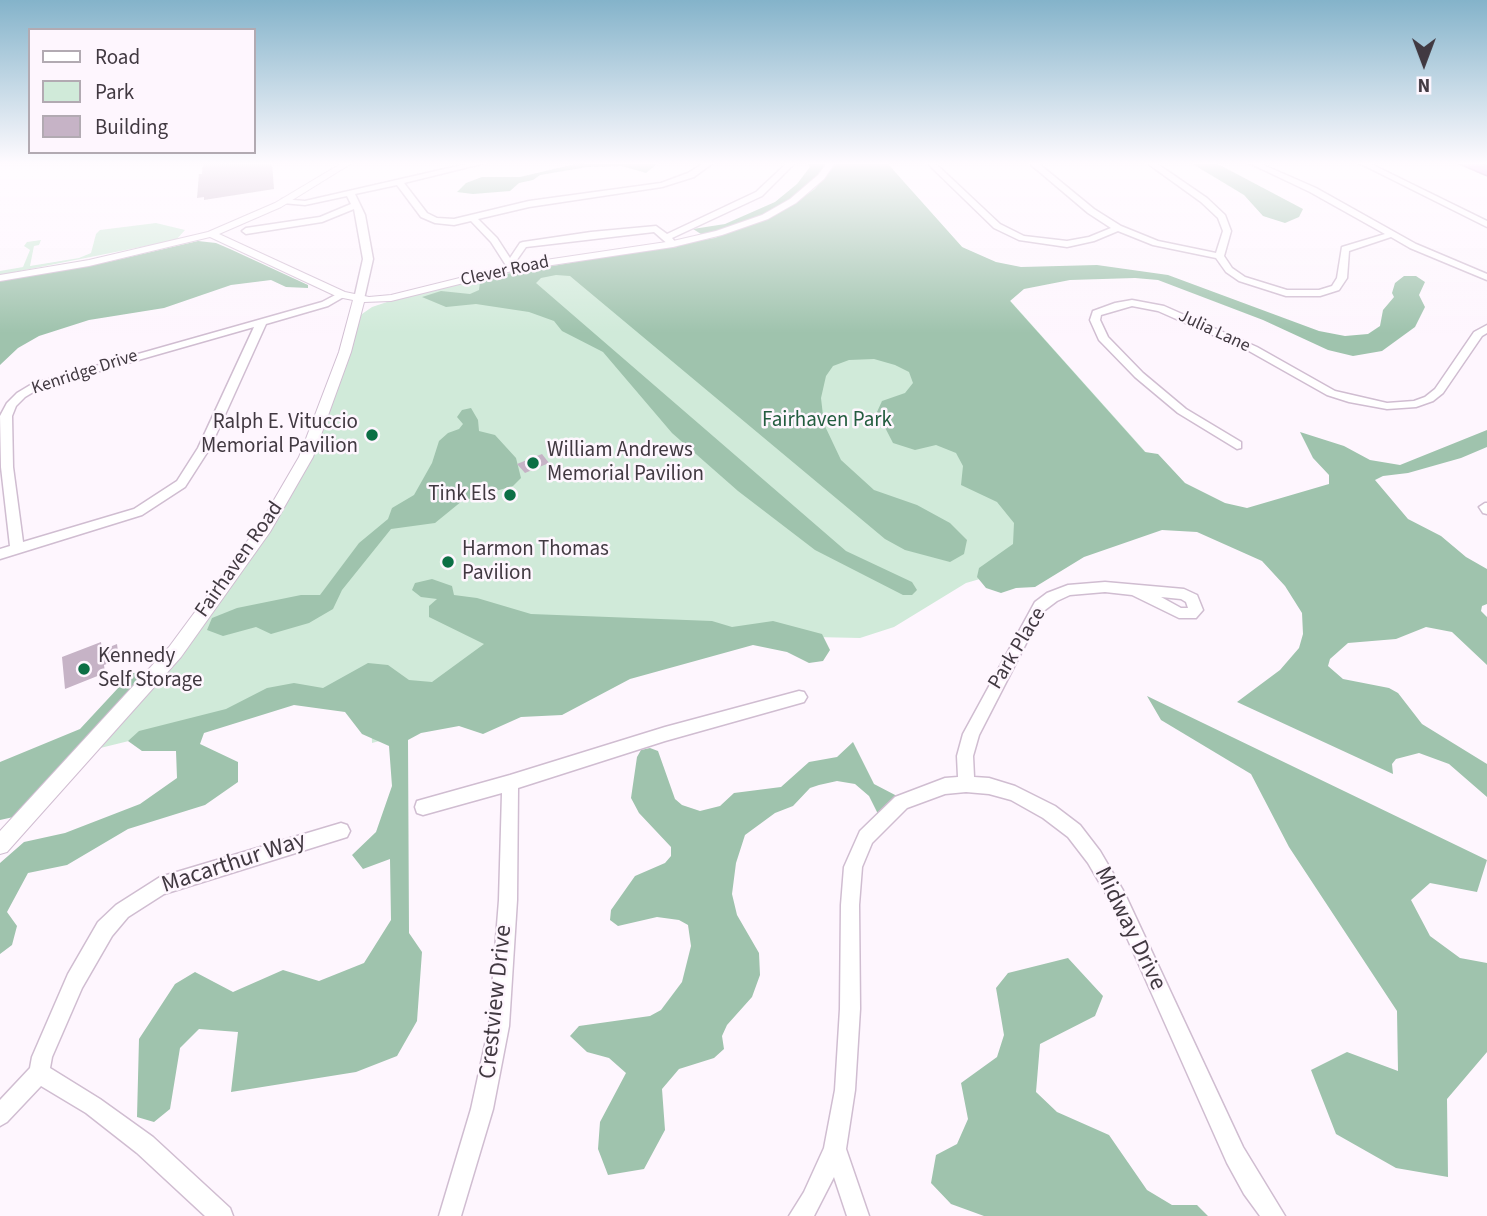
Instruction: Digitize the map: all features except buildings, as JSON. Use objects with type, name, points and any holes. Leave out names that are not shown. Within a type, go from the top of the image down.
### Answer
[{"type":"street","points":[[0,278],[89,263],[211,234],[243,220]]},
{"type":"street","points":[[246,231],[317,220]]},
{"type":"street","points":[[359,299],[368,260],[360,220]]},
{"type":"street","points":[[439,220],[454,222],[469,220]]},
{"type":"street","points":[[475,220],[494,240],[511,266]]},
{"type":"street","points":[[511,266],[520,247],[536,242],[651,228],[659,230],[670,241],[710,220]]},
{"type":"street","name":"Clever Road","points":[[211,234],[342,295],[380,300],[405,296],[511,266],[719,233],[757,220]]},
{"type":"street","points":[[990,220],[997,226],[1023,238],[1067,244],[1091,239],[1118,228]]},
{"type":"street","points":[[1105,220],[1156,243],[1219,256],[1235,274],[1262,288],[1298,294],[1320,293],[1336,288],[1345,249],[1390,235]]},
{"type":"street","points":[[1219,256],[1227,239],[1223,220]]},
{"type":"street","points":[[1364,220],[1390,235],[1487,277]]},
{"type":"street","name":"Kenridge Drive","points":[[16,548],[7,467],[6,416],[11,405],[21,395],[36,386],[329,303],[342,295]]},
{"type":"street","points":[[354,322],[372,307],[405,296]]},
{"type":"street","name":"Fairhaven Road","points":[[0,845],[175,652],[265,527],[306,457],[354,322],[359,299]]},
{"type":"street","points":[[329,303],[348,306],[353,310],[354,322]]},
{"type":"street","name":"Julia Lane","points":[[1237,445],[1182,411],[1139,375],[1103,338],[1097,328],[1096,313],[1118,304],[1132,303],[1161,308],[1253,349],[1331,393],[1387,406],[1416,404],[1429,399],[1438,391],[1478,334],[1487,327]]},
{"type":"street","points":[[0,554],[138,512],[181,484],[204,448],[262,321]]},
{"type":"street","name":"Park Place","points":[[966,784],[965,756],[971,734],[1040,606],[1068,590],[1105,587],[1134,590]]},
{"type":"street","points":[[423,807],[510,783],[665,733],[799,697]]},
{"type":"street","name":"Crestview Drive","points":[[450,1216],[486,1096],[499,1026],[508,900],[510,783]]},
{"type":"street","name":"Midway Drive","points":[[800,1216],[812,1199],[835,1149],[846,1076],[853,867],[866,837],[901,803],[946,786],[966,784],[989,786],[1015,794],[1049,812],[1074,831],[1094,857],[1118,898],[1235,1155],[1252,1186],[1274,1216]]},
{"type":"street","name":"Macarthur Way","points":[[0,1115],[39,1073],[42,1057],[75,981],[105,929],[122,911],[141,897],[170,882],[341,831]]},
{"type":"street","points":[[39,1073],[93,1106],[145,1145],[222,1216]]},
{"type":"street","points":[[835,1149],[859,1216]]},
{"type":"green space","points":[[735,220],[753,220],[718,233],[701,234],[693,229]]},
{"type":"green space","name":"Fairhaven Park","points":[[743,220],[938,220],[1202,515],[966,583],[894,627],[860,638],[815,637],[791,630],[372,743],[370,682],[88,751],[121,715],[288,491],[353,326],[362,314],[372,307],[405,296],[512,268],[719,233]]},
{"type":"green space","points":[[759,220],[938,220],[962,247],[996,262],[1021,267],[1097,265],[1168,275],[1319,331],[1345,336],[1368,334],[1380,326],[1383,310],[1394,297],[1392,293],[1395,283],[1404,276],[1416,276],[1425,282],[1419,295],[1425,307],[1415,327],[1382,351],[1353,356],[1328,350],[1263,320],[1158,280],[1070,280],[1024,289],[1010,301],[1145,452],[1158,454],[1185,483],[1225,503],[1247,508],[1329,484],[1329,475],[1313,458],[1300,432],[1344,446],[1370,460],[1400,465],[1487,430],[1487,447],[1461,458],[1375,480],[1408,519],[1441,536],[1466,557],[1487,569],[1487,604],[1482,606],[1481,611],[1487,617],[1487,665],[1452,632],[1426,627],[1396,639],[1348,643],[1330,659],[1328,666],[1343,679],[1389,688],[1398,693],[1422,724],[1487,764],[1487,797],[1449,764],[1419,753],[1396,759],[1392,764],[1393,774],[1237,702],[1280,670],[1299,648],[1303,634],[1302,613],[1285,586],[1262,561],[1197,532],[1162,530],[1084,557],[1035,587],[1016,588],[1001,593],[986,588],[977,577],[979,568],[1013,544],[1014,523],[997,502],[961,485],[963,466],[956,453],[936,445],[915,450],[893,443],[877,412],[882,401],[905,393],[913,383],[909,372],[895,365],[874,359],[849,360],[833,366],[826,376],[821,398],[824,424],[841,460],[874,490],[917,505],[950,523],[967,540],[964,554],[950,562],[905,550],[885,539],[570,276],[541,278],[536,283],[846,551],[912,582],[917,590],[912,595],[903,595],[815,550],[738,491],[672,433],[603,352],[562,331],[554,321],[529,312],[476,304],[446,307],[422,297],[441,291],[470,294],[479,290],[480,281],[501,275],[715,238]]},
{"type":"green space","points":[[156,223],[185,230],[176,240],[0,275],[0,271],[23,267],[30,250],[24,246],[27,242],[41,240],[39,245],[34,246],[30,266],[79,258],[91,253],[96,234],[100,230]]},
{"type":"green space","points":[[198,241],[216,243],[308,285],[308,288],[286,287],[271,280],[231,285],[164,308],[89,320],[39,336],[18,348],[0,365],[0,280],[108,262]]},
{"type":"green space","points":[[471,408],[478,420],[479,431],[495,435],[516,458],[521,478],[513,486],[462,501],[435,523],[391,529],[342,590],[333,609],[309,623],[271,634],[256,627],[223,636],[207,630],[212,618],[237,608],[301,595],[320,595],[359,543],[388,519],[392,508],[414,495],[432,463],[439,441],[448,433],[459,429],[463,424],[457,417],[462,410]]},
{"type":"green space","points":[[432,579],[452,586],[454,595],[477,598],[531,614],[712,621],[732,627],[773,621],[822,634],[830,650],[823,661],[809,663],[787,652],[753,645],[630,679],[562,715],[521,717],[483,734],[459,726],[421,733],[408,740],[409,933],[422,952],[417,1021],[397,1056],[356,1072],[231,1092],[238,1032],[199,1029],[180,1048],[170,1109],[154,1122],[137,1117],[139,1039],[175,984],[195,972],[233,992],[283,970],[319,981],[364,963],[391,920],[390,859],[363,869],[352,855],[376,832],[392,786],[389,746],[362,734],[345,712],[294,705],[204,733],[200,744],[238,762],[238,782],[205,805],[128,829],[67,865],[28,873],[7,912],[17,926],[12,945],[0,954],[0,863],[24,842],[65,833],[140,804],[177,778],[176,751],[142,751],[128,741],[139,731],[226,709],[267,688],[294,683],[323,688],[368,663],[388,665],[409,680],[432,682],[484,644],[429,617],[429,606],[437,599],[421,597],[412,590],[415,583]]},
{"type":"green space","points":[[156,672],[27,814],[0,820],[0,762],[80,729],[132,673]]},
{"type":"green space","points":[[1147,696],[1487,860],[1477,892],[1430,883],[1411,900],[1430,936],[1460,958],[1487,963],[1487,1052],[1447,1099],[1448,1177],[1396,1168],[1336,1134],[1311,1070],[1347,1052],[1398,1071],[1397,1011],[1289,847],[1251,774],[1161,720]]},
{"type":"green space","points":[[853,742],[874,784],[897,796],[880,818],[869,796],[855,784],[837,781],[819,785],[810,788],[793,806],[775,813],[745,835],[736,863],[732,894],[737,915],[759,953],[760,975],[752,997],[727,1025],[722,1036],[724,1049],[714,1058],[679,1069],[662,1089],[665,1130],[644,1169],[608,1175],[598,1149],[600,1122],[626,1073],[609,1058],[587,1052],[570,1036],[579,1026],[650,1016],[661,1010],[682,982],[691,946],[688,925],[679,920],[657,917],[618,926],[610,920],[611,910],[635,876],[665,863],[671,856],[671,847],[639,813],[631,798],[637,757],[641,750],[650,748],[658,751],[675,799],[682,805],[700,811],[720,806],[734,793],[781,787],[809,762],[837,757]]},
{"type":"green space","points":[[1068,958],[1103,996],[1095,1016],[1040,1044],[1036,1092],[1057,1112],[1109,1135],[1147,1190],[1172,1205],[1197,1205],[1208,1216],[984,1216],[951,1204],[931,1183],[936,1155],[957,1144],[968,1119],[961,1083],[997,1057],[1004,1035],[996,988],[1008,973]]},
{"type":"place","name":"Ralph E. Vituccio Memorial Pavilion","points":[[372,435]]},
{"type":"place","name":"William Andrews Memorial Pavilion","points":[[533,463]]},
{"type":"place","name":"Tink Els","points":[[510,495]]},
{"type":"place","name":"Harmon Thomas Pavilion","points":[[448,562]]},
{"type":"place","name":"Kennedy Self Storage","points":[[84,669]]}]
